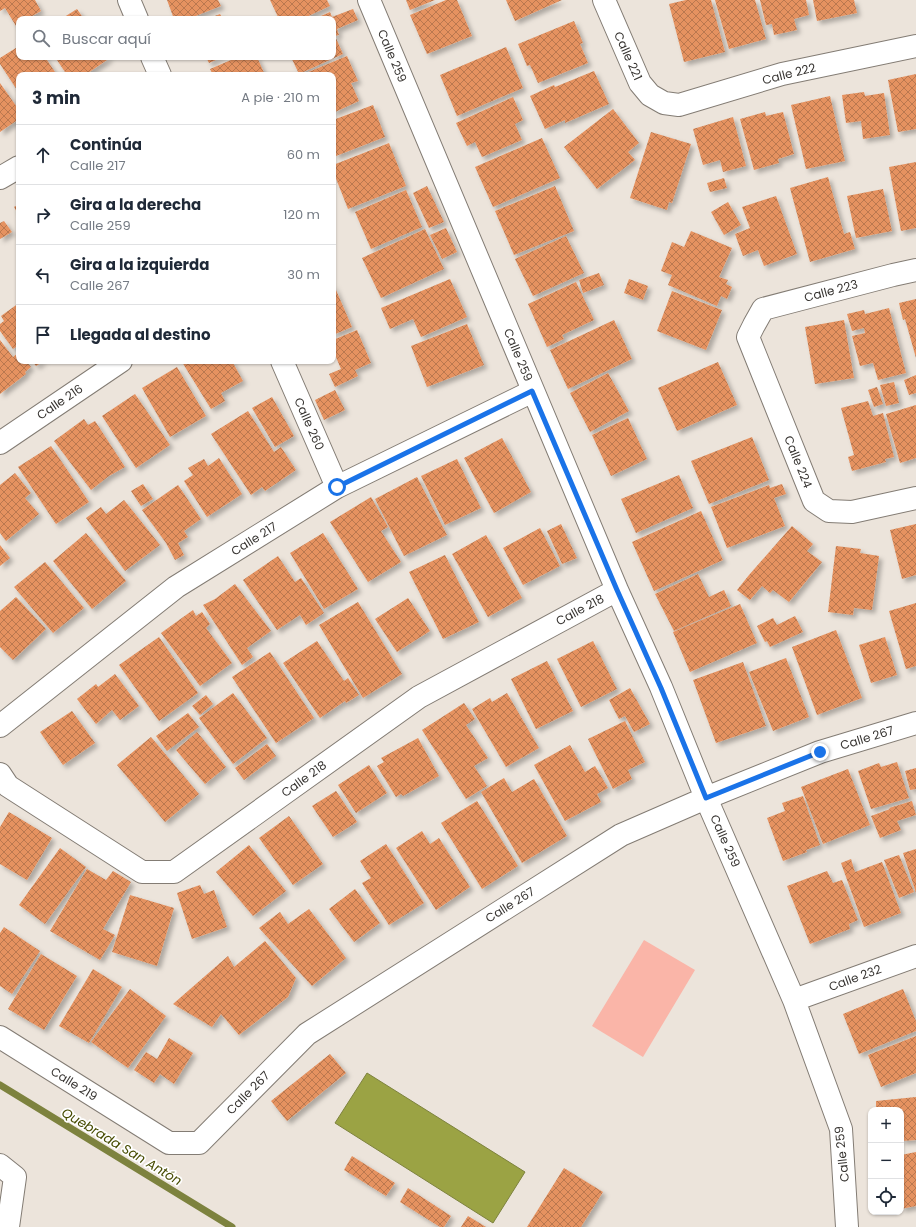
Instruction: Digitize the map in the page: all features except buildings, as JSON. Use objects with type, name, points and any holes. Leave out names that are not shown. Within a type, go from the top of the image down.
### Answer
[{"type":"street","points":[[129,0],[136,16]]},
{"type":"street","name":"Calle 259","points":[[369,0],[532,391],[794,1000],[841,1129],[847,1227]]},
{"type":"street","name":"Calle 221","points":[[604,0],[640,83],[650,95],[664,103]]},
{"type":"street","name":"Calle 222","points":[[664,103],[678,105],[782,74],[916,46]]},
{"type":"street","points":[[153,60],[159,72]]},
{"type":"street","points":[[0,178],[16,169]]},
{"type":"street","name":"Calle 223","points":[[754,325],[763,309],[916,270]]},
{"type":"street","name":"Calle 224","points":[[754,325],[748,338],[814,501],[829,511],[852,512],[916,498]]},
{"type":"street","name":"Calle 216","points":[[0,443],[116,364]]},
{"type":"street","name":"Calle 260","points":[[283,364],[337,487]]},
{"type":"street","name":"Calle 217","points":[[0,726],[176,587],[337,487],[532,391]]},
{"type":"street","name":"Calle 218","points":[[0,774],[8,786],[142,872],[174,872],[419,697],[617,590]]},
{"type":"street","name":"Calle 267","points":[[149,1131],[169,1143],[199,1143],[307,1034],[621,835],[706,798],[820,752],[916,723]]},
{"type":"street","name":"Calle 232","points":[[794,1000],[916,956]]},
{"type":"street","name":"Calle 219","points":[[0,1037],[149,1131]]},
{"type":"street","points":[[7,1171],[8,1227]]},
{"type":"shaded area","points":[[644,940],[695,970],[643,1057],[592,1026]]},
{"type":"shaded area","points":[[367,1073],[525,1172],[493,1223],[335,1123]]},
{"type":"waterway","name":"Quebrada San Antón","points":[[0,1085],[232,1227]]},
{"type":"route","points":[[337,487],[532,391],[617,590],[661,688],[706,798],[820,752]]}]
